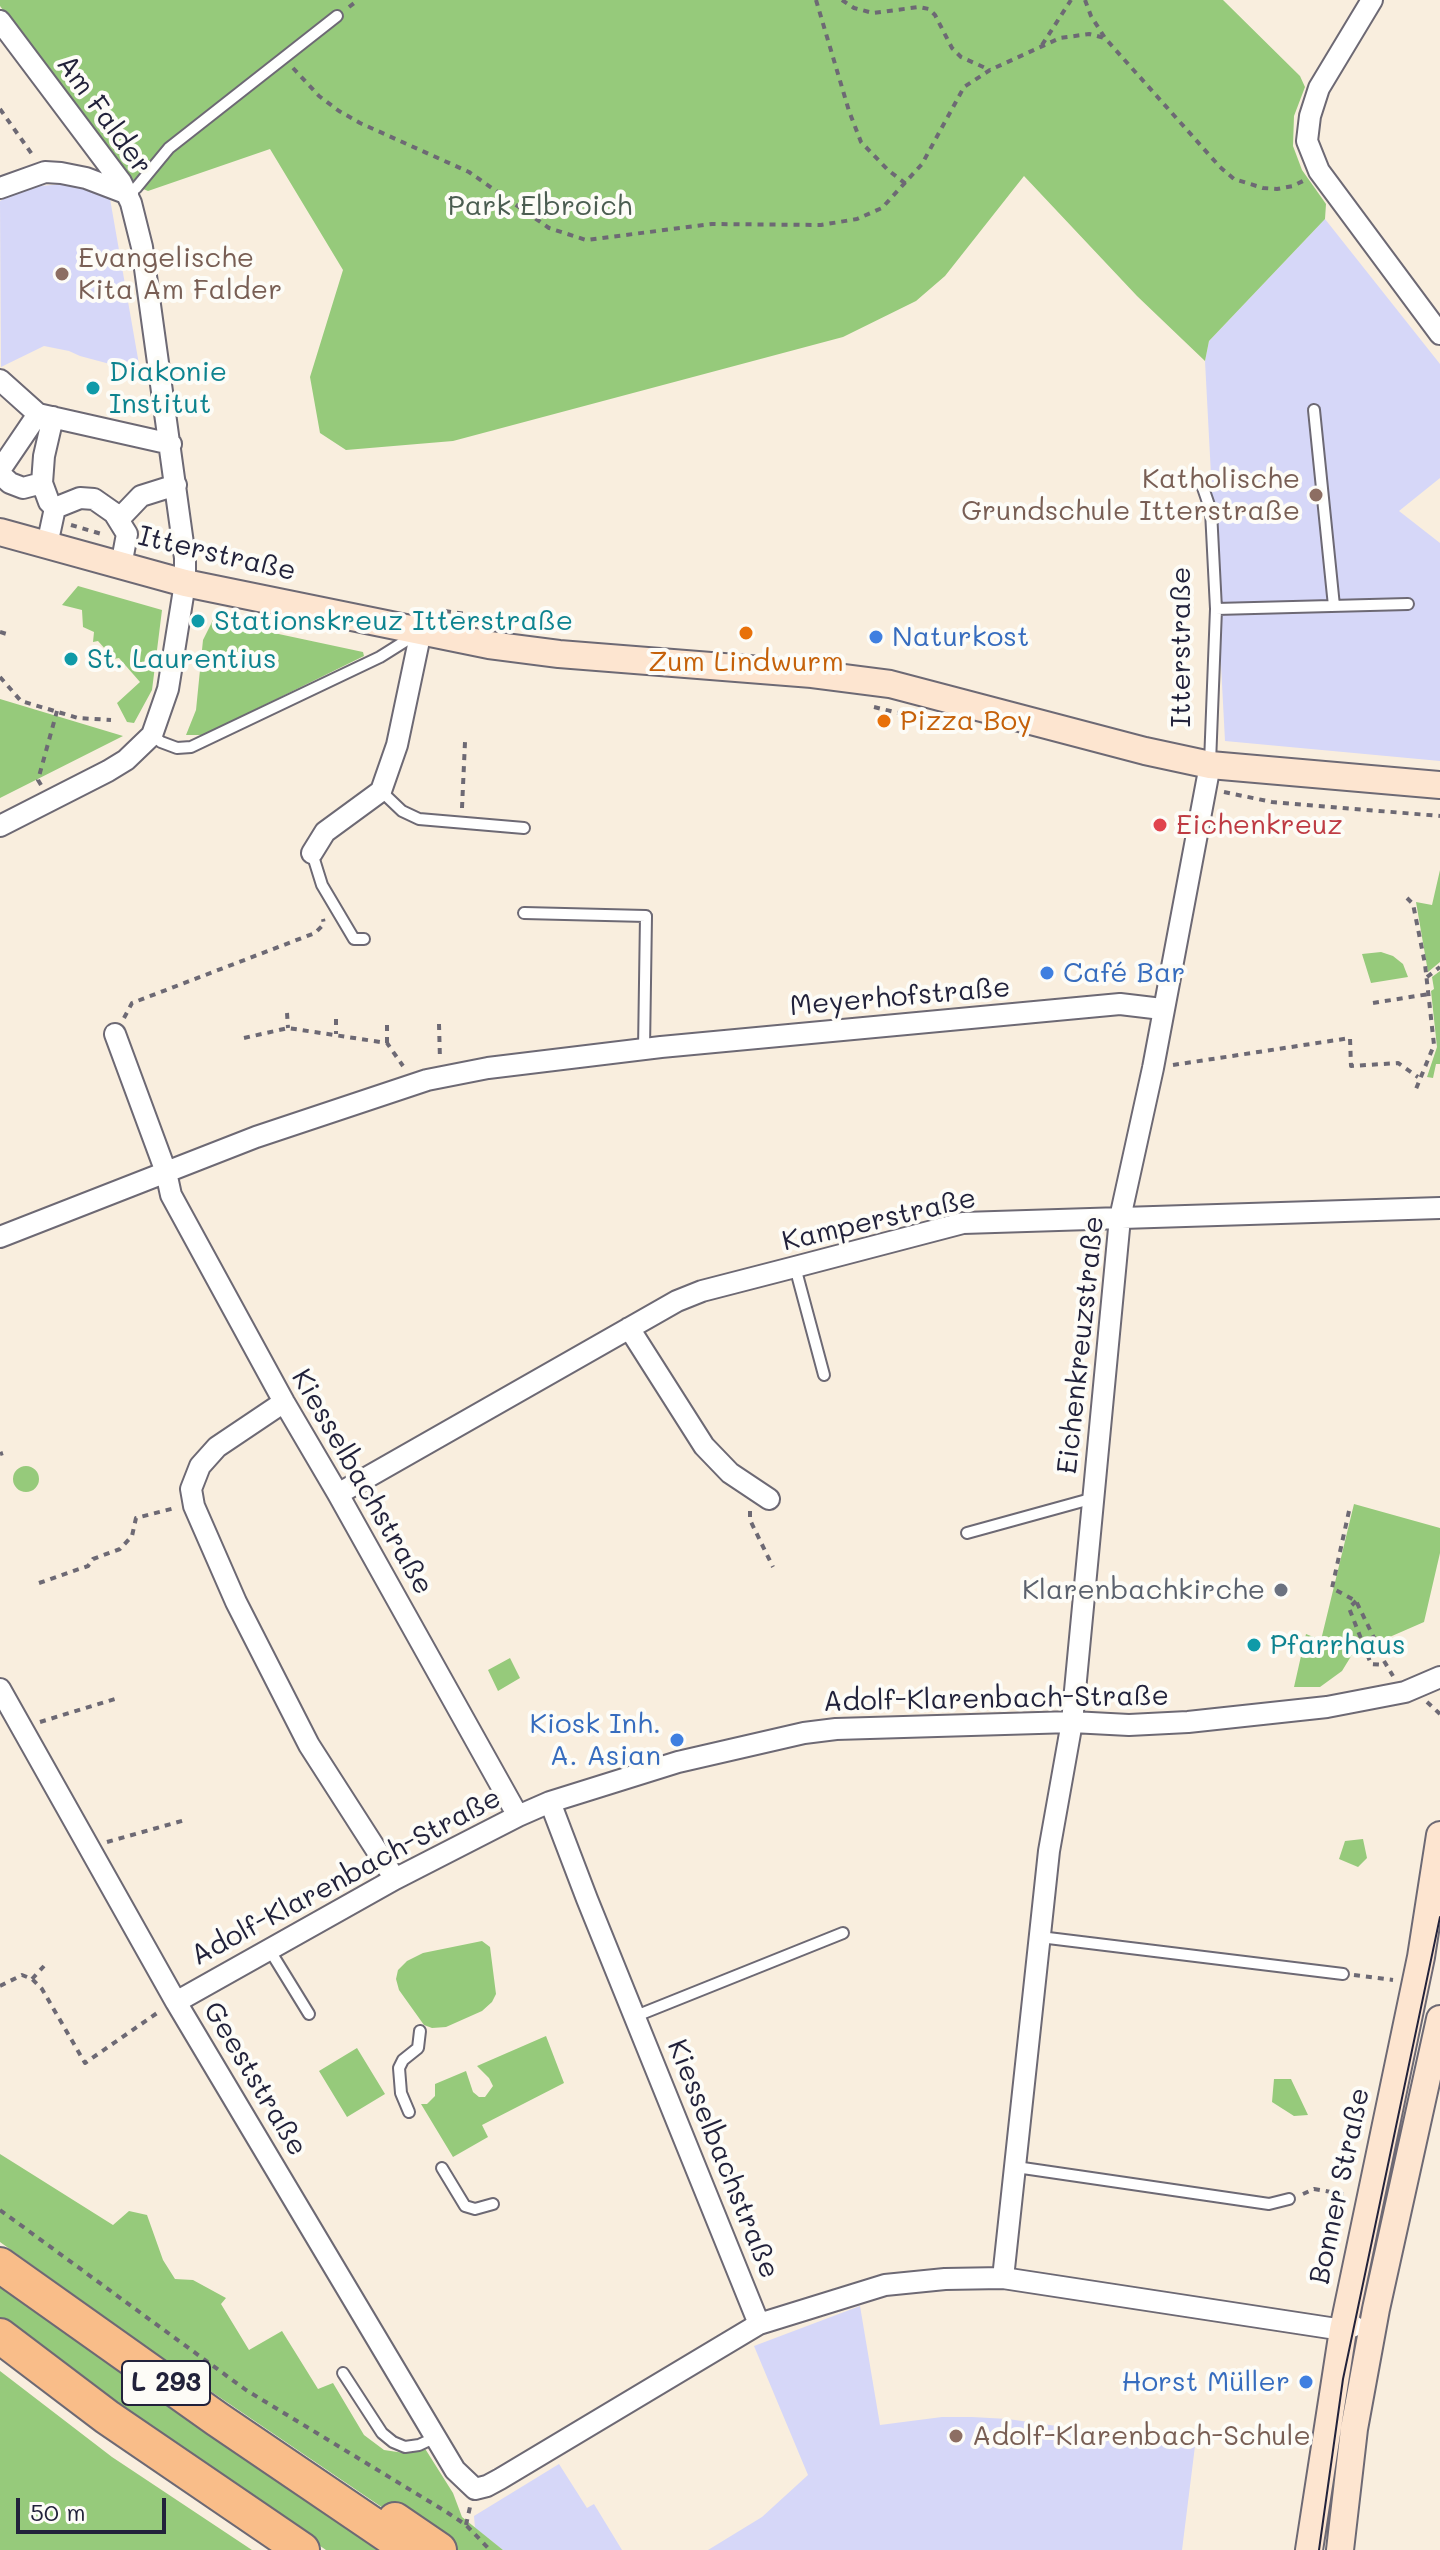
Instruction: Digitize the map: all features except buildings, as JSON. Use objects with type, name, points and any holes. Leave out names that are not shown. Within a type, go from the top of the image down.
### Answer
[{"type":"highway","name":"L 293","points":[[0,2265],[217,2419],[410,2550]]},
{"type":"highway","name":"L 293","points":[[0,2336],[107,2417],[302,2550]]},
{"type":"highway","name":"L 293","points":[[335,2497],[392,2517],[439,2550]]},
{"type":"street","points":[[1372,0],[1319,88],[1307,141],[1319,171],[1440,334]]},
{"type":"street","name":"Am Falder","points":[[0,21],[128,194],[142,247],[185,558],[185,583],[168,689],[152,735]]},
{"type":"street","points":[[0,188],[45,172],[86,178],[128,194]]},
{"type":"street","points":[[0,380],[46,415],[171,444]]},
{"type":"street","points":[[42,483],[23,488],[10,483],[0,472],[46,415]]},
{"type":"street","points":[[46,415],[42,483],[49,502],[55,508]]},
{"type":"street","points":[[120,518],[141,496],[176,485]]},
{"type":"street","points":[[55,508],[80,498],[94,499],[120,518],[128,541],[121,566]]},
{"type":"street","points":[[47,545],[55,508]]},
{"type":"street","name":"Itterstraße","points":[[0,532],[185,583],[489,645],[559,654],[812,674],[890,684],[1210,765],[1440,785]]},
{"type":"street","points":[[312,853],[325,832],[381,791],[397,745],[421,631]]},
{"type":"street","points":[[0,826],[126,760],[152,735]]},
{"type":"street","name":"Eichenkreuzstraße","points":[[1003,2278],[1049,1851],[1072,1722],[1120,1218],[1153,1068],[1210,765]]},
{"type":"street","name":"Meyerhofstraße","points":[[0,1237],[256,1137],[415,1083],[488,1068],[644,1049],[1120,1004],[1162,1009]]},
{"type":"street","points":[[115,1034],[166,1172]]},
{"type":"street","name":"Kiesselbachstraße","points":[[166,1172],[171,1195],[284,1402],[518,1816]]},
{"type":"street","name":"Kamperstraße","points":[[338,1494],[677,1301],[702,1291],[963,1223],[1440,1208]]},
{"type":"street","points":[[629,1328],[704,1446],[730,1473],[760,1494]]},
{"type":"street","points":[[284,1402],[217,1447],[200,1466],[191,1489],[194,1506],[236,1602],[309,1745],[395,1879]]},
{"type":"street","name":"Adolf-Klarenbach-Straße","points":[[176,2002],[395,1879],[518,1816],[550,1802],[678,1762],[804,1733],[836,1729],[1072,1722],[1129,1725],[1327,1707],[1405,1692],[1440,1677]]},
{"type":"street","name":"Geeststraße","points":[[0,1689],[176,2002],[455,2470],[475,2489],[500,2479],[759,2324]]},
{"type":"street","name":"Kiesselbachstraße","points":[[550,1802],[759,2324]]},
{"type":"street","name":"Bonner Straße","points":[[1309,2550],[1343,2330],[1421,1957],[1440,1835]]},
{"type":"street","points":[[1340,2550],[1354,2429],[1376,2309],[1440,2019]]},
{"type":"street","points":[[759,2324],[885,2285],[945,2279],[1003,2278],[1343,2330],[1354,2326],[1376,2309]]},
{"type":"lane","points":[[128,194],[169,148],[337,16]]},
{"type":"lane","points":[[1314,410],[1334,606]]},
{"type":"lane","name":"Itterstraße","points":[[1201,482],[1211,511],[1216,609],[1210,765]]},
{"type":"lane","points":[[1216,609],[1408,604]]},
{"type":"lane","points":[[152,735],[177,748],[191,747],[380,657],[421,631]]},
{"type":"lane","points":[[381,791],[410,816],[461,824],[524,828]]},
{"type":"lane","points":[[312,853],[322,885],[354,939],[364,939]]},
{"type":"lane","points":[[524,913],[646,916],[644,1049]]},
{"type":"lane","points":[[795,1267],[824,1375]]},
{"type":"lane","points":[[967,1533],[1094,1498]]},
{"type":"lane","name":"Kiesselbachstraße","points":[[636,2016],[843,1933]]},
{"type":"lane","points":[[1040,1937],[1343,1974]]},
{"type":"lane","points":[[269,1949],[309,2014]]},
{"type":"lane","points":[[409,2112],[401,2093],[399,2068],[420,2044],[420,2031]]},
{"type":"lane","points":[[1016,2167],[1269,2204],[1289,2199]]},
{"type":"lane","points":[[442,2168],[465,2206],[475,2209],[493,2204]]},
{"type":"lane","points":[[343,2373],[382,2433],[393,2442],[405,2447],[436,2437]]},
{"type":"path","points":[[816,0],[861,142],[906,184]]},
{"type":"path","points":[[842,0],[854,8],[873,13],[919,7],[929,9],[961,57],[990,70]]},
{"type":"path","points":[[1040,47],[1071,0]]},
{"type":"path","points":[[1085,0],[1105,38],[1234,179],[1248,185],[1277,189],[1293,186],[1319,171]]},
{"type":"path","points":[[284,58],[319,96],[339,111],[469,172],[549,228],[586,240],[712,224],[821,225],[857,219],[882,208],[906,184],[922,164],[964,87],[990,70],[1077,34],[1105,38]]},
{"type":"path","points":[[0,109],[45,172]]},
{"type":"path","points":[[0,632],[10,635]]},
{"type":"path","points":[[0,677],[21,701],[78,718],[111,720]]},
{"type":"path","points":[[48,802],[38,780],[57,711]]},
{"type":"path","points":[[461,824],[465,742]]},
{"type":"path","points":[[1219,791],[1272,802],[1440,816]]},
{"type":"path","points":[[1407,898],[1413,904],[1427,977],[1434,1045],[1418,1077],[1416,1089]]},
{"type":"path","points":[[115,1034],[132,1003],[315,933],[324,924],[322,913]]},
{"type":"path","points":[[1427,977],[1440,967]]},
{"type":"path","points":[[1373,1003],[1429,994]]},
{"type":"path","points":[[287,1013],[288,1028]]},
{"type":"path","points":[[336,1019],[336,1034]]},
{"type":"path","points":[[439,1024],[440,1078]]},
{"type":"path","points":[[387,1025],[387,1043],[415,1083]]},
{"type":"path","points":[[244,1038],[288,1028],[387,1043]]},
{"type":"path","points":[[1153,1068],[1350,1038],[1351,1066],[1398,1063],[1418,1077]]},
{"type":"path","points":[[760,1494],[750,1520],[773,1567]]},
{"type":"path","points":[[39,1583],[88,1566],[93,1559],[120,1549],[132,1536],[136,1518],[194,1506]]},
{"type":"path","points":[[1349,1511],[1332,1588],[1356,1601],[1377,1644]]},
{"type":"path","points":[[1356,1601],[1349,1608],[1371,1664],[1385,1665]]},
{"type":"path","points":[[22,1728],[118,1698]]},
{"type":"path","points":[[89,1847],[185,1820]]},
{"type":"path","points":[[32,1979],[44,1966]]},
{"type":"path","points":[[0,1986],[22,1975],[32,1979],[42,1989],[85,2063],[176,2002]]},
{"type":"path","points":[[1369,1977],[1386,1979]]},
{"type":"path","points":[[1289,2199],[1314,2189],[1342,2194]]},
{"type":"path","points":[[0,2210],[246,2390],[459,2519],[490,2550]]},
{"type":"shaded area","name":"Evangelische Kita Am Falder","points":[[80,183],[109,193],[140,370],[44,346],[1,367],[0,201],[25,187]]},
{"type":"shaded area","name":"Katholische Grundschule Itterstraße","points":[[1325,219],[1440,364],[1440,478],[1399,511],[1440,543],[1440,761],[1225,741],[1205,361],[1209,341]]},
{"type":"shaded area","name":"Adolf-Klarenbach-Schule","points":[[860,2306],[880,2425],[942,2417],[1008,2419],[1195,2446],[1182,2550],[708,2550],[762,2517],[808,2475],[754,2346]]},
{"type":"shaded area","points":[[559,2464],[587,2508],[594,2504],[622,2550],[503,2550],[475,2528],[474,2516]]},
{"type":"green space","name":"Park Elbroich","points":[[0,0],[1223,0],[1300,76],[1305,87],[1294,116],[1293,146],[1302,170],[1326,204],[1325,219],[1209,341],[1205,361],[1137,296],[1024,176],[945,276],[916,301],[843,337],[453,441],[346,450],[320,433],[310,377],[343,270],[270,149],[148,191],[129,183],[0,6]]},
{"type":"green space","points":[[78,586],[162,610],[152,690],[134,723],[127,722],[117,703],[140,682],[119,658],[108,660],[106,650],[98,641],[93,642],[94,632],[83,627],[82,610],[62,605]]},
{"type":"green space","points":[[213,620],[363,652],[364,656],[203,735],[186,735],[196,710],[203,640]]},
{"type":"green space","points":[[0,699],[123,736],[0,798]]},
{"type":"green space","points":[[1440,870],[1440,962],[1428,972],[1416,902],[1432,905]]},
{"type":"green space","points":[[1381,952],[1403,964],[1408,977],[1371,983],[1362,954]]},
{"type":"green space","points":[[1440,971],[1440,1064],[1436,1064],[1433,1078],[1427,1077],[1437,1047],[1431,991],[1434,989],[1432,977]]},
{"type":"green space","points":[[26,1466],[35,1470],[39,1479],[35,1488],[26,1492],[17,1488],[13,1479],[17,1470]]},
{"type":"green space","points":[[1354,1504],[1440,1528],[1440,1553],[1424,1622],[1353,1653],[1342,1671],[1320,1687],[1294,1687],[1306,1634],[1321,1640]]},
{"type":"green space","points":[[510,1658],[520,1678],[498,1691],[488,1670]]},
{"type":"green space","points":[[1363,1839],[1367,1858],[1358,1867],[1339,1859],[1345,1841]]},
{"type":"green space","points":[[482,1941],[490,1947],[496,1994],[492,2002],[482,2011],[446,2027],[424,2025],[399,1990],[396,1979],[398,1970],[423,1953]]},
{"type":"green space","points":[[546,2036],[564,2083],[482,2125],[488,2137],[453,2157],[421,2104],[427,2104],[435,2096],[435,2084],[466,2071],[473,2092],[485,2097],[493,2086],[477,2066]]},
{"type":"green space","points":[[357,2048],[385,2094],[347,2117],[319,2071]]},
{"type":"green space","points":[[1274,2079],[1291,2079],[1308,2115],[1294,2116],[1272,2102]]},
{"type":"green space","points":[[0,2154],[113,2225],[129,2211],[147,2215],[163,2260],[175,2279],[193,2280],[226,2298],[221,2304],[249,2350],[282,2331],[318,2389],[333,2383],[364,2435],[384,2450],[404,2453],[424,2447],[453,2493],[462,2517],[503,2550],[445,2550],[172,2365],[0,2242]]},
{"type":"green space","points":[[0,2278],[388,2550],[326,2550],[132,2416],[0,2320]]},
{"type":"green space","points":[[0,2371],[112,2457],[252,2550],[0,2550]]},
{"type":"tram line","points":[[1319,2550],[1343,2379],[1440,1917]]},
{"type":"place","name":"Evangelische Kita Am Falder","points":[[62,274]]},
{"type":"place","name":"Diakonie Institut","points":[[93,388]]},
{"type":"place","name":"Katholische Grundschule Itterstraße","points":[[1316,495]]},
{"type":"place","name":"Stationskreuz Itterstraße","points":[[198,621]]},
{"type":"place","name":"Zum Lindwurm","points":[[746,633]]},
{"type":"place","name":"Naturkost","points":[[876,637]]},
{"type":"place","name":"St. Laurentius","points":[[71,659]]},
{"type":"place","name":"Pizza Boy","points":[[884,721]]},
{"type":"place","name":"Eichenkreuz","points":[[1160,825]]},
{"type":"place","name":"Café Bar","points":[[1047,973]]},
{"type":"place","name":"Klarenbachkirche","points":[[1281,1590]]},
{"type":"place","name":"Pfarrhaus","points":[[1254,1645]]},
{"type":"place","name":"Kiosk Inh. A. Asian","points":[[677,1740]]},
{"type":"place","name":"Horst Müller","points":[[1306,2382]]},
{"type":"place","name":"Adolf-Klarenbach-Schule","points":[[956,2436]]}]
